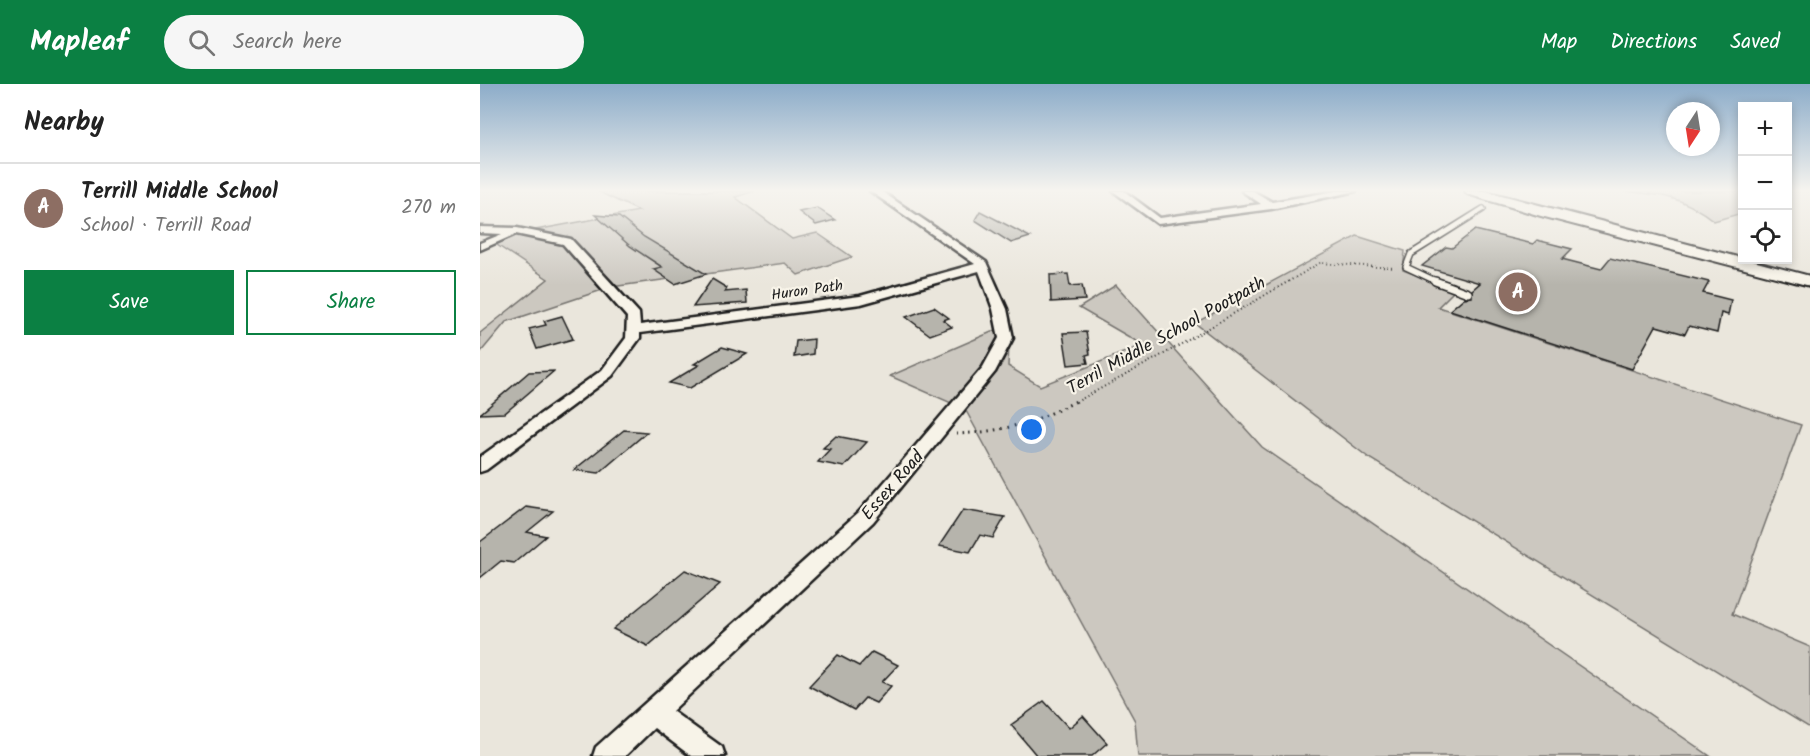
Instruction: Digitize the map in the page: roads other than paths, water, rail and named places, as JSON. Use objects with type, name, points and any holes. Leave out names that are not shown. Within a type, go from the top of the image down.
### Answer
[{"type":"street","points":[[920,222],[982,266]]},
{"type":"street","points":[[1582,222],[1810,281]]},
{"type":"street","points":[[480,230],[518,231],[567,241],[633,316],[633,338],[607,373],[480,466]]},
{"type":"street","points":[[480,247],[518,231]]},
{"type":"street","name":"Huron Path","points":[[633,330],[861,300],[982,266]]},
{"type":"street","name":"Essex Road","points":[[606,756],[866,517],[990,369],[1006,338],[1000,309],[982,266]]},
{"type":"street","points":[[654,713],[712,756]]},
{"type":"lane","points":[[1462,222],[1411,254],[1406,267],[1423,277],[1468,293]]},
{"type":"place","name":"Terrill Middle School","points":[[1518,292]]}]
